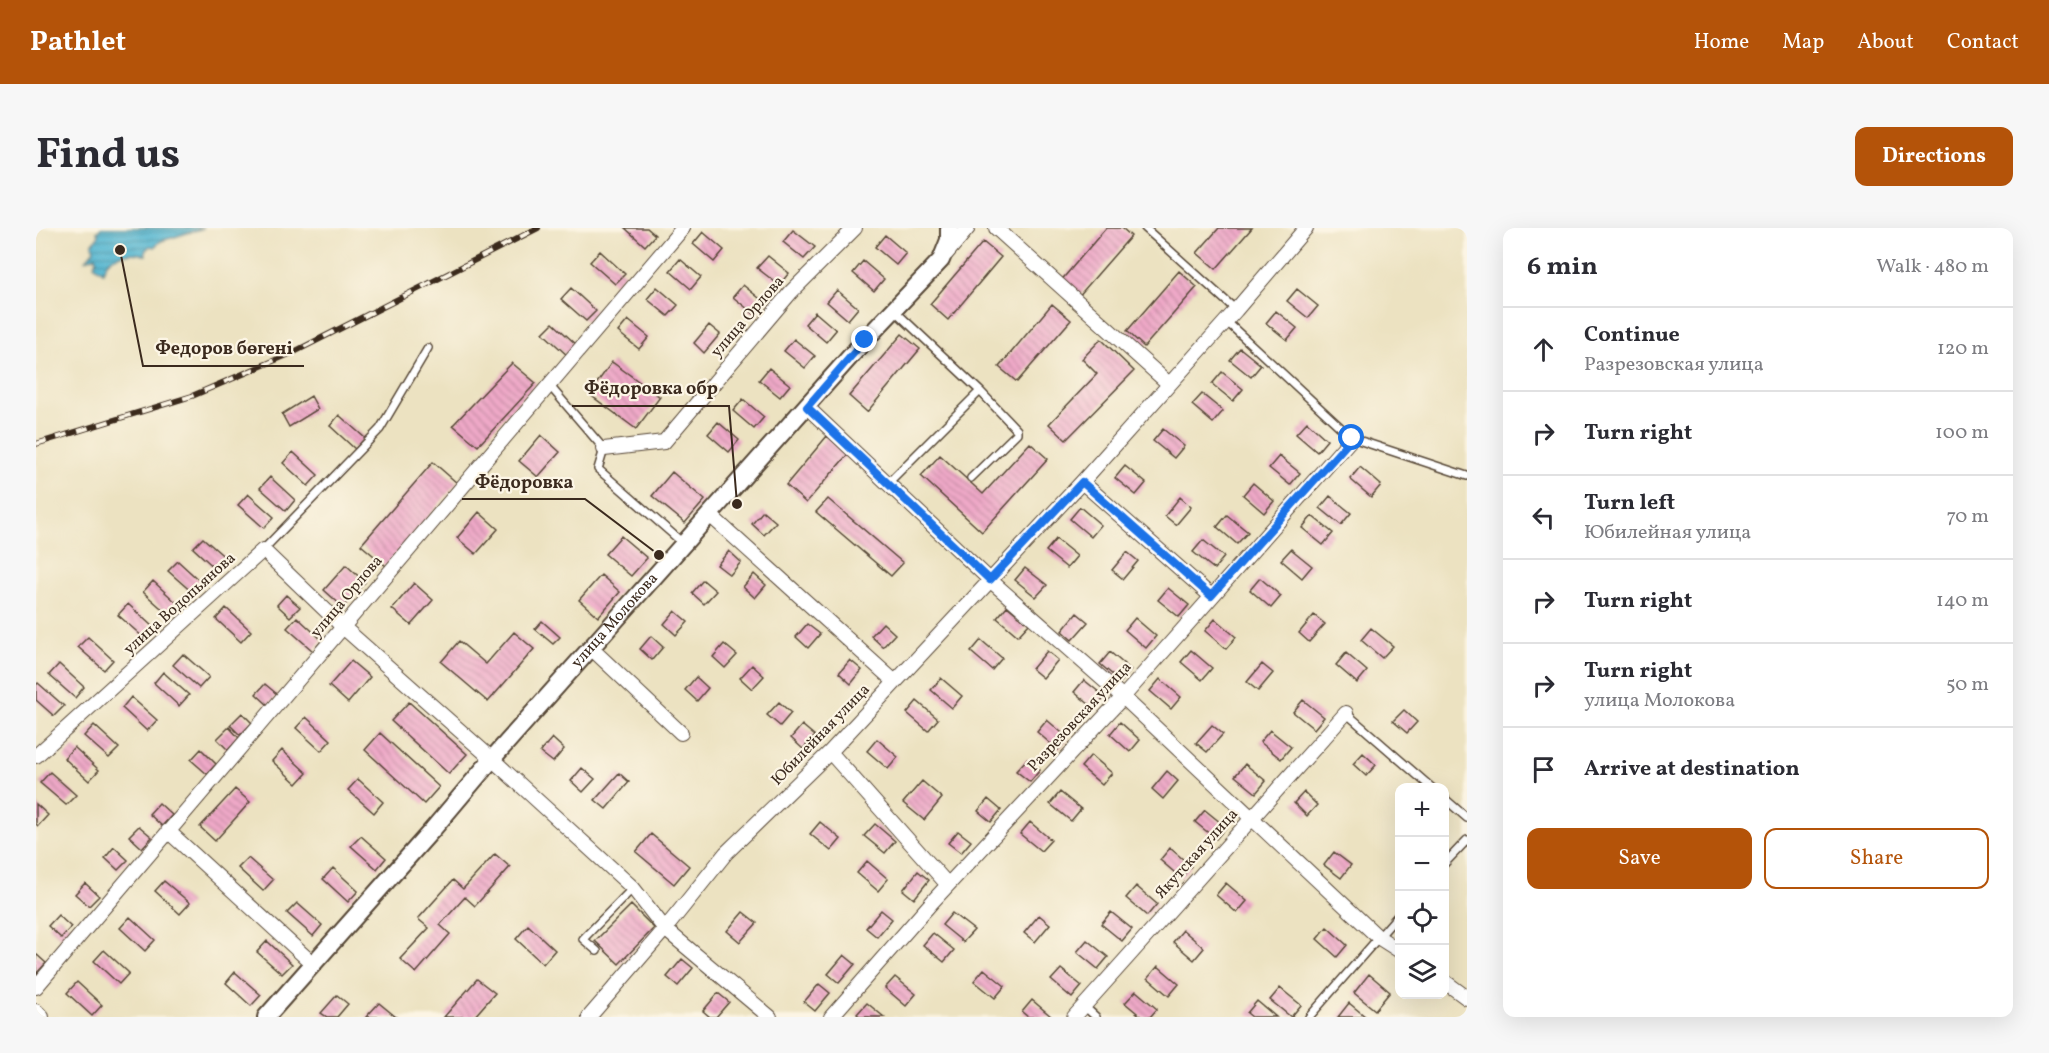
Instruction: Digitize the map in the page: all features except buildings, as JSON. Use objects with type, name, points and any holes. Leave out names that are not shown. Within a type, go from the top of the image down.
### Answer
[{"type":"street","name":"улица Орлова","points":[[36,987],[683,228]]},
{"type":"street","name":"улица Орлова","points":[[604,449],[664,442],[791,292],[855,228]]},
{"type":"street","points":[[941,260],[950,240],[950,228]]},
{"type":"street","name":"улица Молокова","points":[[266,1017],[492,759],[968,228]]},
{"type":"street","points":[[996,228],[1169,384]]},
{"type":"street","name":"Юбилейная улица","points":[[589,1017],[666,929],[726,853],[830,752],[1082,482],[1306,228]]},
{"type":"street","points":[[807,407],[990,580],[1123,697],[1378,937],[1395,948]]},
{"type":"street","name":"Разрезовская улица","points":[[831,1017],[948,885],[1123,697],[1352,438]]},
{"type":"street","points":[[1082,482],[1211,596]]},
{"type":"street","points":[[710,515],[895,682]]},
{"type":"street","points":[[263,550],[343,627],[633,888],[666,929],[770,1017]]},
{"type":"street","name":"улица Водопьянова","points":[[36,756],[263,550]]},
{"type":"street","points":[[591,648],[681,733]]},
{"type":"street","name":"Якутская улица","points":[[1074,1017],[1346,713]]},
{"type":"street","points":[[830,752],[948,885]]},
{"type":"street","points":[[168,831],[313,964]]},
{"type":"street","points":[[1449,985],[1467,999]]},
{"type":"street","points":[[36,1011],[42,1017]]},
{"type":"lane","points":[[1145,228],[1236,310]]},
{"type":"lane","points":[[893,309],[1015,427],[1017,433],[971,478]]},
{"type":"lane","points":[[1226,321],[1352,438],[1467,476]]},
{"type":"lane","points":[[263,550],[380,429],[428,348]]},
{"type":"lane","points":[[549,385],[604,449],[598,469],[684,544]]},
{"type":"lane","points":[[888,483],[980,391]]},
{"type":"lane","points":[[1346,713],[1426,783]]},
{"type":"lane","points":[[1449,802],[1467,818]]},
{"type":"lane","points":[[1449,859],[1467,840]]},
{"type":"lane","points":[[597,951],[583,939],[633,888]]},
{"type":"lane","points":[[1309,1017],[1395,918]]},
{"type":"lane","points":[[1084,1006],[1096,1017]]},
{"type":"water","points":[[101,228],[204,228],[161,241],[154,247],[150,246],[145,251],[146,255],[130,253],[114,257],[107,263],[103,272],[94,265],[97,260],[96,256],[86,260],[94,250],[92,244]]},
{"type":"railway","points":[[36,444],[192,396],[294,352],[538,228]]},
{"type":"place","name":"Федоров бөгені","points":[[120,250]]},
{"type":"place","name":"Фёдоровка обр","points":[[737,504]]},
{"type":"place","name":"Фёдоровка","points":[[659,555]]},
{"type":"route","points":[[865,340],[807,407],[990,580],[1082,482],[1211,596],[1352,438]]}]
